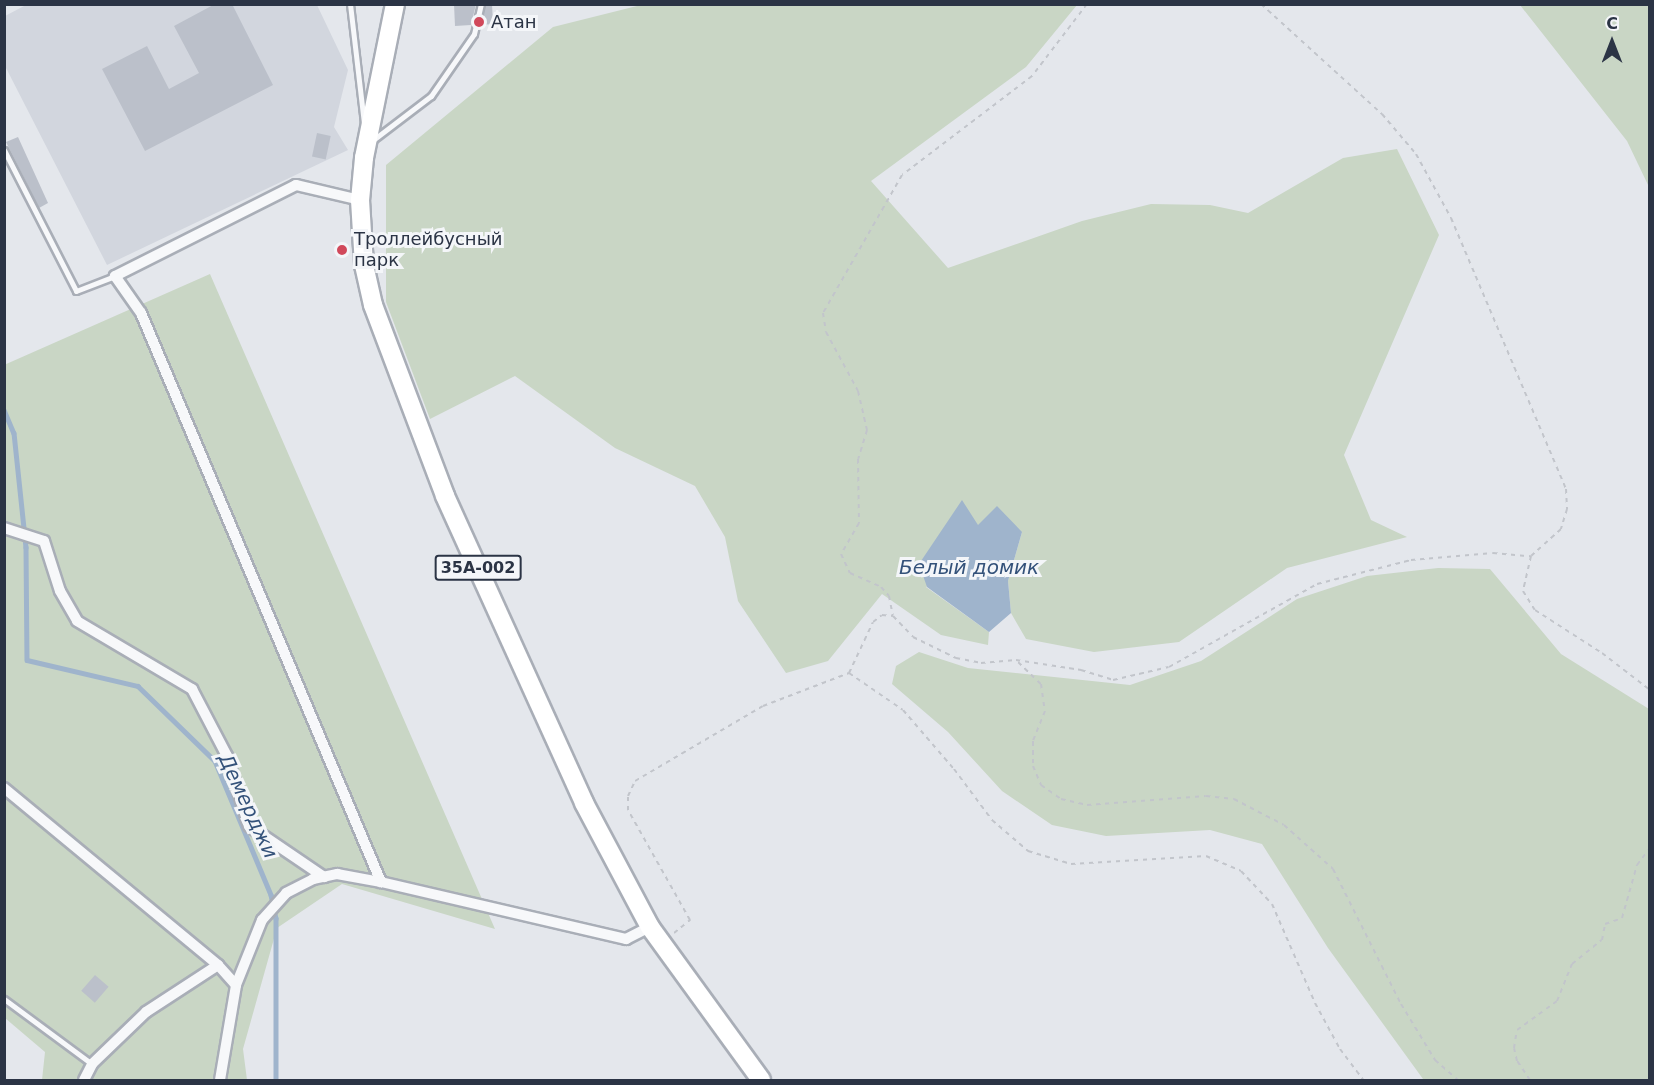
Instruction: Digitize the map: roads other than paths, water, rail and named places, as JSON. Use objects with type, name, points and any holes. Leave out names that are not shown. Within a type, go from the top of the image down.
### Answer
[{"type":"highway","name":"35А-002","points":[[395,4],[367,145],[360,200],[364,265],[373,305],[436,474],[584,803],[650,927],[761,1080]]},
{"type":"street","points":[[360,200],[296,185],[115,276],[141,313],[381,882]]},
{"type":"street","points":[[4,528],[44,542],[60,591],[77,621],[192,689],[227,756],[249,826],[324,877]]},
{"type":"street","points":[[4,788],[218,964],[236,985]]},
{"type":"street","points":[[220,1080],[236,985],[262,920],[286,893],[324,877],[337,874],[381,882],[626,939],[650,927]]},
{"type":"street","points":[[84,1080],[92,1064],[146,1012],[218,964]]},
{"type":"lane","points":[[350,4],[367,145]]},
{"type":"lane","points":[[367,145],[431,96],[474,34],[481,4]]},
{"type":"lane","points":[[4,150],[76,291],[115,276]]},
{"type":"lane","points":[[4,999],[92,1064]]},
{"type":"water","name":"Белый домик","points":[[962,500],[978,525],[997,506],[1022,532],[1008,581],[1011,613],[989,632],[927,587],[919,564]]},
{"type":"waterway","name":"Демерджи","points":[[4,410],[14,433],[26,547],[27,660],[138,686],[215,761],[271,895],[276,918],[276,1080]]},
{"type":"place","name":"Атан","points":[[479,22]]},
{"type":"place","name":"Троллейбусный парк","points":[[342,250]]}]
